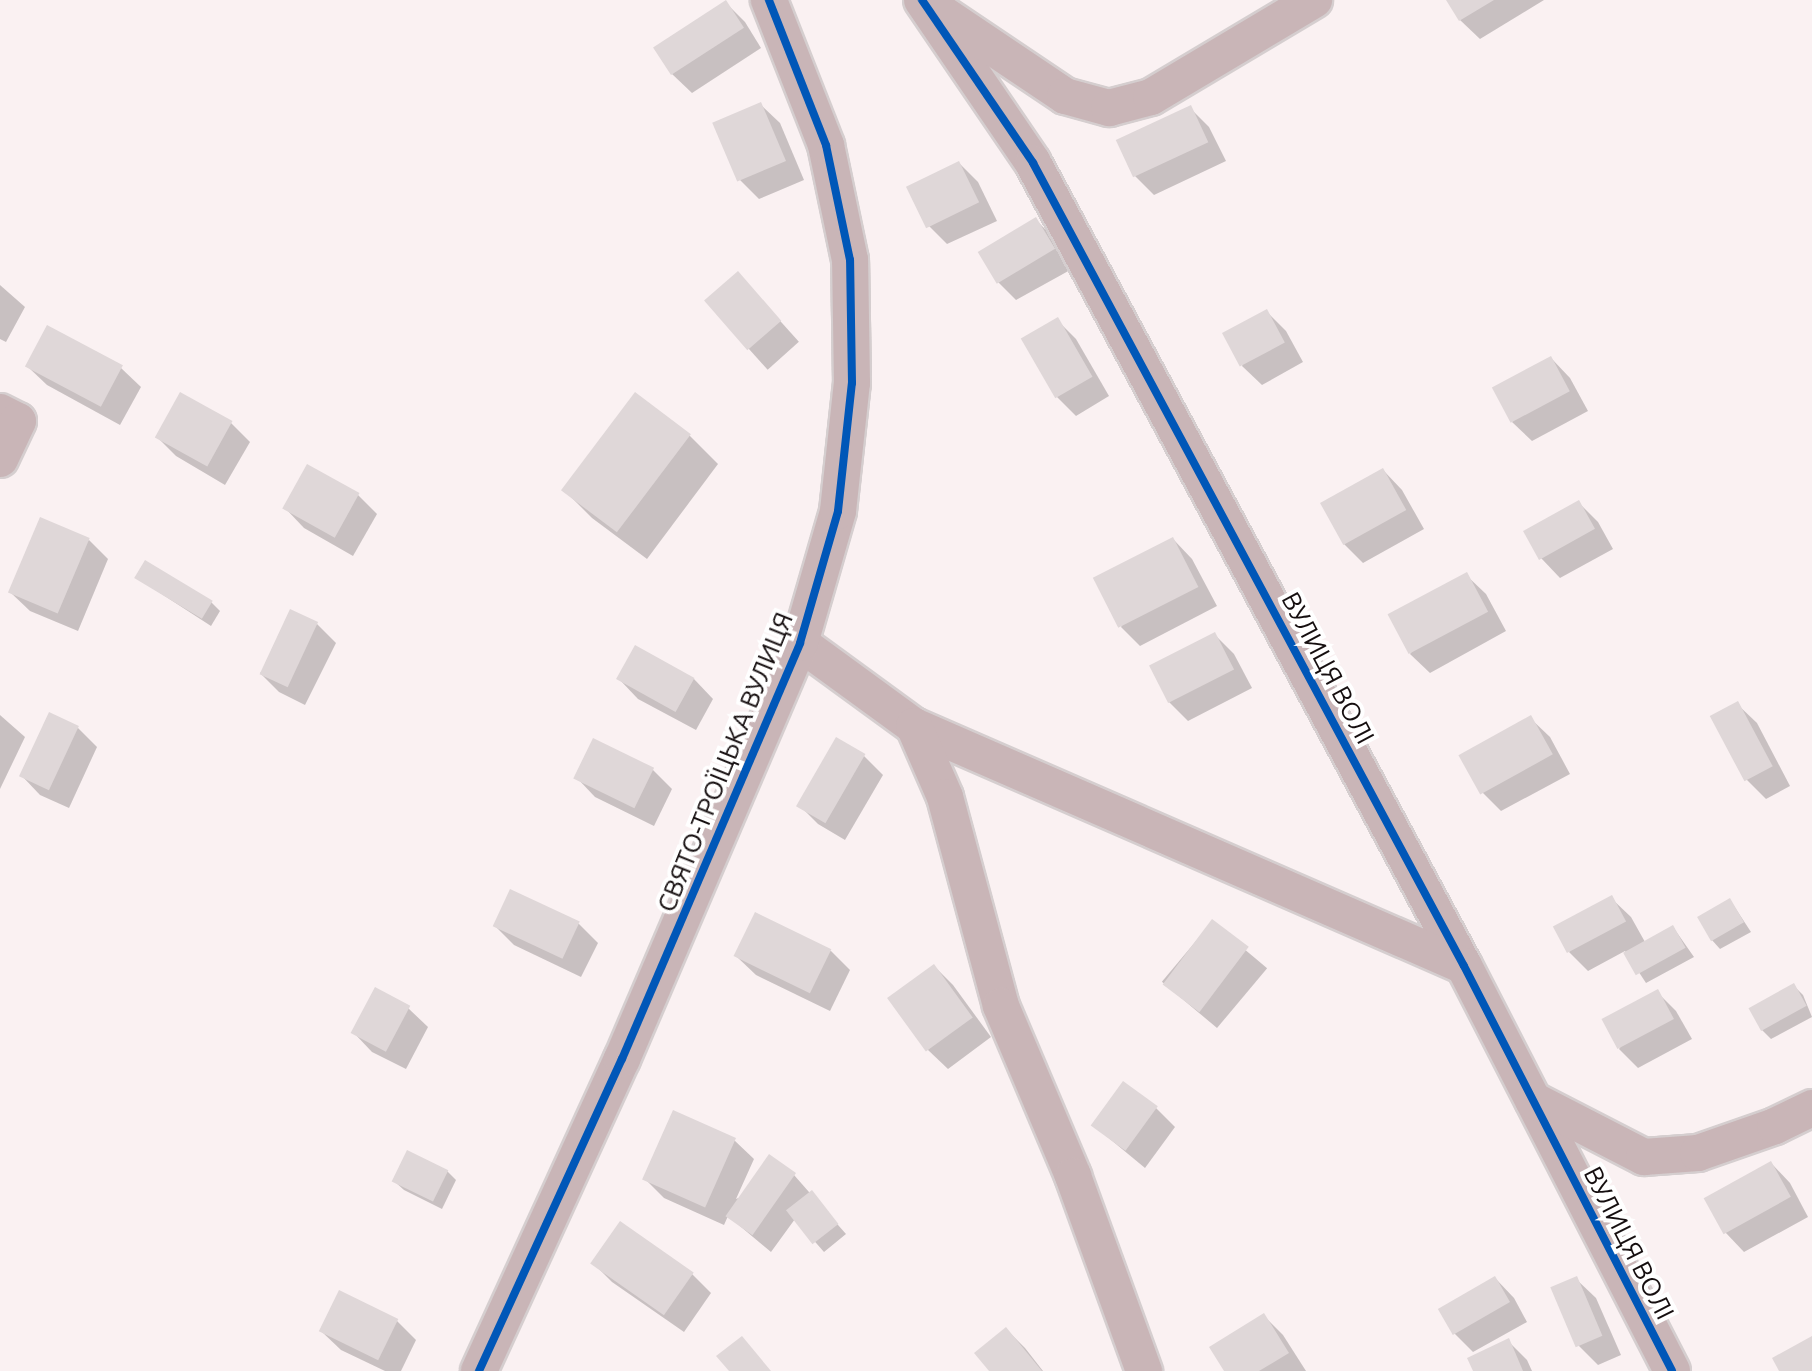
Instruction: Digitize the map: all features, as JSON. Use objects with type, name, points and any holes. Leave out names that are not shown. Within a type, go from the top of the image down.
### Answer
[{"type":"street","points":[[922,0],[1065,96],[1109,108],[1151,97],[1314,0]]},
{"type":"street","name":"ВУЛИЦЯ ВОЛІ","points":[[922,0],[1033,163],[1464,966],[1672,1371]]},
{"type":"street","name":"СВЯТО-ТРОЇЦЬКА ВУЛИЦЯ","points":[[479,1371],[622,1059],[800,643],[838,511],[852,383],[850,260],[826,145],[772,2]]},
{"type":"street","points":[[0,459],[9,416]]},
{"type":"street","points":[[800,643],[914,726],[1464,966]]},
{"type":"street","points":[[914,726],[945,797],[1001,1006],[1073,1176],[1144,1371]]},
{"type":"street","points":[[1533,1100],[1644,1157],[1698,1153],[1775,1126],[1812,1108]]},
{"type":"building","points":[[726,0],[744,28],[671,75],[653,47]]},
{"type":"building","points":[[1446,0],[1494,0],[1459,21]]},
{"type":"building","points":[[761,102],[786,161],[737,182],[712,123]]},
{"type":"building","points":[[1191,105],[1208,142],[1133,177],[1116,140]]},
{"type":"building","points":[[959,161],[979,202],[926,228],[906,187]]},
{"type":"building","points":[[1036,217],[1055,249],[997,284],[978,252]]},
{"type":"building","points":[[738,271],[781,321],[747,350],[704,301]]},
{"type":"building","points":[[1267,309],[1285,343],[1240,366],[1222,333]]},
{"type":"building","points":[[1058,317],[1092,377],[1055,398],[1021,338]]},
{"type":"building","points":[[47,325],[123,365],[101,407],[25,366]]},
{"type":"building","points":[[1551,356],[1570,391],[1511,423],[1492,387]]},
{"type":"building","points":[[180,392],[232,421],[207,467],[155,437]]},
{"type":"building","points":[[635,392],[691,434],[617,532],[561,490]]},
{"type":"building","points":[[307,464],[359,493],[335,538],[282,509]]},
{"type":"building","points":[[1383,468],[1406,510],[1343,545],[1320,503]]},
{"type":"building","points":[[1579,500],[1595,529],[1539,560],[1523,531]]},
{"type":"building","points":[[40,517],[90,538],[58,614],[8,592]]},
{"type":"building","points":[[1173,537],[1198,587],[1118,628],[1093,578]]},
{"type":"building","points":[[145,560],[213,601],[202,619],[134,578]]},
{"type":"building","points":[[1467,572],[1488,612],[1409,654],[1388,614]]},
{"type":"building","points":[[290,609],[318,622],[288,687],[260,674]]},
{"type":"building","points":[[1215,632],[1234,669],[1168,703],[1149,666]]},
{"type":"building","points":[[635,645],[694,678],[676,712],[616,679]]},
{"type":"building","points":[[1738,701],[1773,766],[1744,781],[1710,716]]},
{"type":"building","points":[[49,712],[79,726],[49,790],[19,776]]},
{"type":"building","points":[[1531,715],[1553,754],[1480,795],[1458,755]]},
{"type":"building","points":[[836,737],[865,754],[825,823],[796,806]]},
{"type":"building","points":[[593,738],[654,768],[634,808],[573,778]]},
{"type":"building","points":[[510,889],[580,922],[562,959],[493,926]]},
{"type":"building","points":[[1612,895],[1626,921],[1567,953],[1553,926]]},
{"type":"building","points":[[1730,898],[1744,922],[1711,941],[1697,917]]},
{"type":"building","points":[[755,912],[831,949],[810,993],[734,956]]},
{"type":"building","points":[[1212,919],[1249,947],[1199,1012],[1163,984]]},
{"type":"building","points":[[1673,925],[1686,948],[1636,975],[1623,953]]},
{"type":"building","points":[[934,964],[973,1017],[926,1051],[887,998]]},
{"type":"building","points":[[1794,983],[1807,1006],[1761,1031],[1749,1008]]},
{"type":"building","points":[[375,987],[410,1006],[386,1052],[351,1033]]},
{"type":"building","points":[[1658,989],[1674,1019],[1617,1049],[1601,1019]]},
{"type":"building","points":[[1123,1081],[1158,1106],[1125,1151],[1091,1125]]},
{"type":"building","points":[[673,1110],[736,1138],[705,1207],[642,1179]]},
{"type":"building","points":[[407,1150],[448,1170],[433,1202],[392,1181]]},
{"type":"building","points":[[769,1154],[796,1173],[752,1235],[725,1216]]},
{"type":"building","points":[[1771,1161],[1791,1197],[1724,1234],[1704,1198]]},
{"type":"building","points":[[812,1190],[838,1224],[812,1244],[786,1210]]},
{"type":"building","points":[[620,1221],[694,1273],[664,1315],[590,1264]]},
{"type":"building","points":[[1495,1276],[1510,1302],[1453,1335],[1438,1309]]},
{"type":"building","points":[[1577,1276],[1602,1336],[1576,1347],[1550,1287]]},
{"type":"building","points":[[339,1290],[398,1319],[378,1360],[319,1331]]},
{"type":"building","points":[[1264,1313],[1289,1353],[1259,1371],[1224,1371],[1209,1347]]},
{"type":"building","points":[[1006,1327],[1042,1371],[989,1371],[974,1353]]},
{"type":"building","points":[[742,1336],[771,1371],[729,1371],[716,1356]]},
{"type":"building","points":[[1812,1336],[1812,1371],[1779,1371],[1772,1358]]},
{"type":"building","points":[[1509,1338],[1523,1371],[1473,1371],[1467,1358]]},
{"type":"cycle path","points":[[479,1371],[622,1059],[800,643],[838,511],[852,383],[850,260],[826,145],[769,0]]},
{"type":"cycle path","points":[[922,0],[1033,163],[1464,966],[1672,1371]]}]
